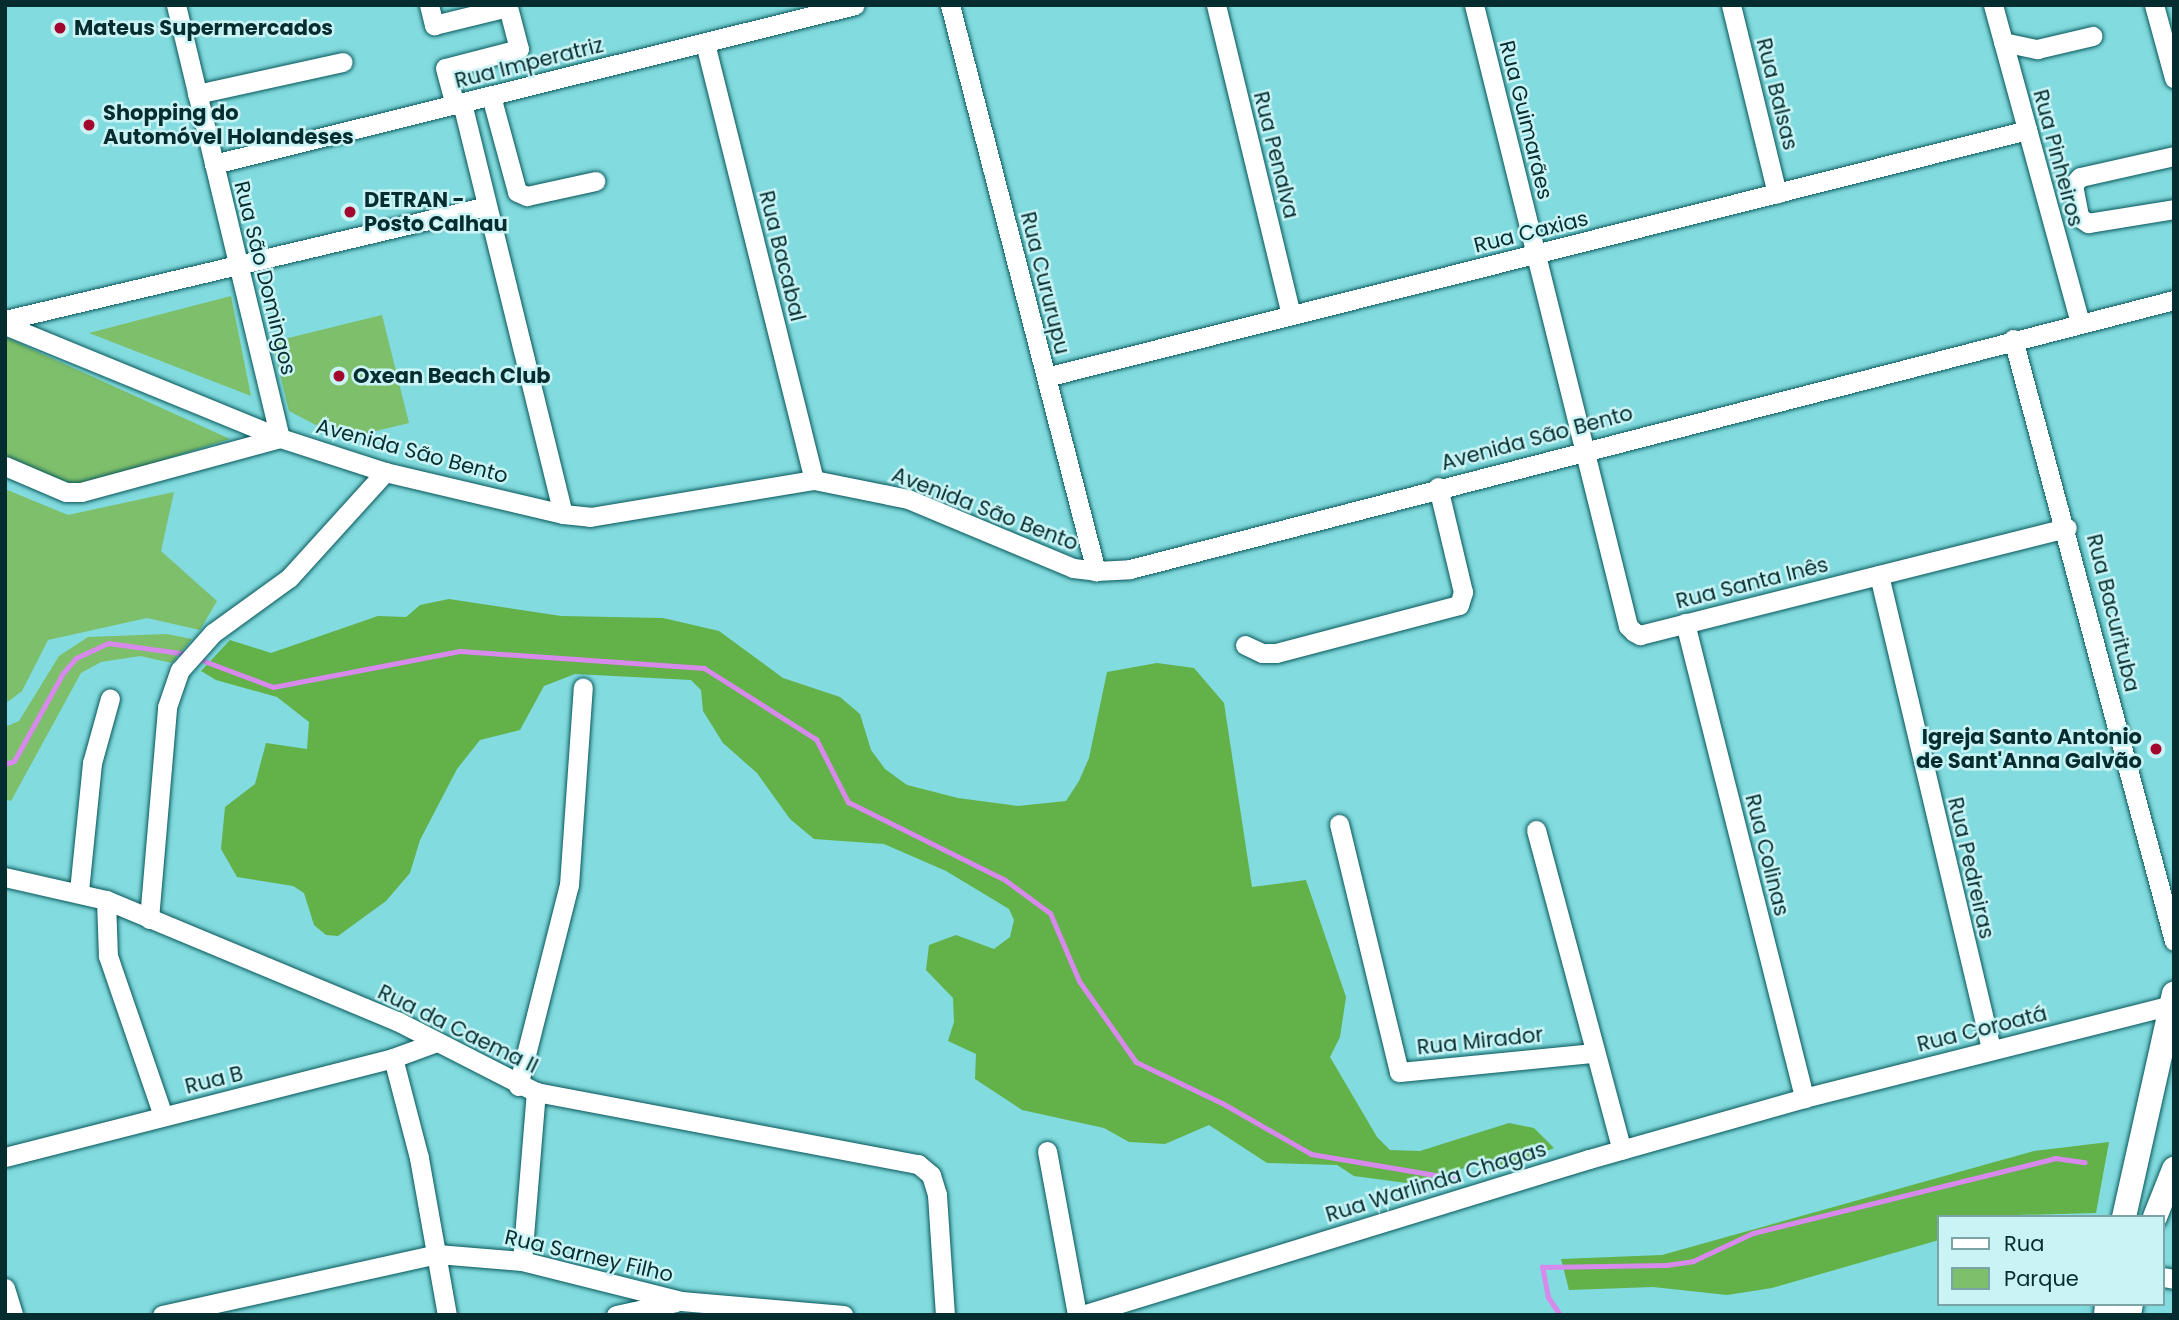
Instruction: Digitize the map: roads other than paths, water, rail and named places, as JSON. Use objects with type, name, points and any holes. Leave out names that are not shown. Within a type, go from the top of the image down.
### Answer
[{"type":"main road","points":[[2124,1215],[2173,1000]]},
{"type":"main road","points":[[2156,1215],[2174,1169]]},
{"type":"street","name":"Rua São Domingos","points":[[176,5],[280,438]]},
{"type":"street","points":[[429,5],[434,25],[508,7],[514,28],[519,49],[445,68],[487,206],[563,514]]},
{"type":"street","name":"Rua Imperatriz","points":[[214,164],[855,5]]},
{"type":"street","name":"Rua Cururupu","points":[[950,5],[1096,571]]},
{"type":"street","name":"Rua Penalva","points":[[1216,5],[1291,315]]},
{"type":"street","name":"Rua Guimarães","points":[[1474,5],[1584,449]]},
{"type":"street","name":"Rua Balsas","points":[[1731,5],[1777,193]]},
{"type":"street","name":"Rua Pinheiros","points":[[1993,5],[2080,322]]},
{"type":"street","points":[[2154,5],[2174,78]]},
{"type":"street","points":[[2003,41],[2037,49],[2092,36]]},
{"type":"street","name":"Rua Bacabal","points":[[705,43],[814,480]]},
{"type":"street","points":[[197,94],[342,62]]},
{"type":"street","points":[[491,96],[517,192],[527,196],[595,181]]},
{"type":"street","name":"Rua Caxias","points":[[1046,377],[2027,130]]},
{"type":"street","points":[[2174,156],[2080,177],[2073,185],[2079,217],[2088,223],[2174,209]]},
{"type":"street","points":[[2049,211],[2076,204]]},
{"type":"street","points":[[5,322],[487,206]]},
{"type":"street","name":"Avenida São Bento","points":[[5,322],[280,438],[385,472],[563,514],[590,517],[814,480],[908,499],[1073,568],[1096,571],[1130,569],[1584,449],[2080,322],[2170,302]]},
{"type":"street","name":"Rua Bacurituba","points":[[2013,340],[2067,528],[2174,941]]},
{"type":"street","points":[[5,466],[66,492],[81,492],[280,438]]},
{"type":"street","name":"Rua Santa Inês","points":[[1584,449],[1628,626],[1640,635],[2067,528]]},
{"type":"street","points":[[149,919],[167,707],[180,670],[213,633],[289,578],[385,472]]},
{"type":"street","points":[[1245,645],[1262,653],[1276,653],[1458,605],[1463,592],[1438,487]]},
{"type":"street","name":"Rua Pedreiras","points":[[1879,575],[1991,1049]]},
{"type":"street","name":"Rua Colinas","points":[[1685,623],[1804,1098]]},
{"type":"street","points":[[522,1261],[527,1089],[569,885],[583,687]]},
{"type":"street","points":[[79,891],[92,763],[110,698]]},
{"type":"street","name":"Rua Mirador","points":[[1339,824],[1399,1072],[1592,1053]]},
{"type":"street","points":[[1536,830],[1592,1053],[1622,1150]]},
{"type":"street","name":"Rua da Caema II","points":[[5,877],[79,891],[106,900],[397,1021],[434,1043],[527,1089],[918,1164],[931,1175],[937,1195],[945,1315]]},
{"type":"street","points":[[106,900],[108,956],[163,1116]]},
{"type":"street","name":"Rua Coroatá","points":[[1804,1098],[2173,1000]]},
{"type":"street","name":"Rua B","points":[[5,1157],[393,1058],[434,1043]]},
{"type":"street","points":[[393,1058],[437,1254],[447,1315]]},
{"type":"street","name":"Rua Warlinda Chagas","points":[[1079,1315],[1622,1150],[1804,1098]]},
{"type":"street","points":[[1047,1151],[1079,1315]]},
{"type":"street","name":"Rua Sarney Filho","points":[[162,1315],[437,1254],[522,1261],[681,1301],[843,1315]]},
{"type":"street","points":[[5,1288],[13,1315]]},
{"type":"street","points":[[615,1315],[681,1301]]},
{"type":"waterway","points":[[5,764],[14,761],[63,673],[76,658],[108,643],[187,654]]},
{"type":"waterway","points":[[196,658],[273,687],[460,651],[704,668],[816,739],[848,802],[1005,880],[1050,913],[1079,981],[1136,1062],[1222,1103],[1311,1154],[1453,1178]]},
{"type":"waterway","points":[[1560,1315],[1548,1297],[1542,1267],[1666,1265],[1693,1261],[1753,1233],[2055,1158],[2085,1162]]},
{"type":"place","name":"Mateus Supermercados","points":[[60,28]]},
{"type":"place","name":"Shopping do Automóvel Holandeses","points":[[89,125]]},
{"type":"place","name":"DETRAN - Posto Calhau","points":[[350,212]]},
{"type":"place","name":"Oxean Beach Club","points":[[339,376]]},
{"type":"place","name":"Igreja Santo Antonio de Sant'Anna Galvão","points":[[2156,749]]}]
